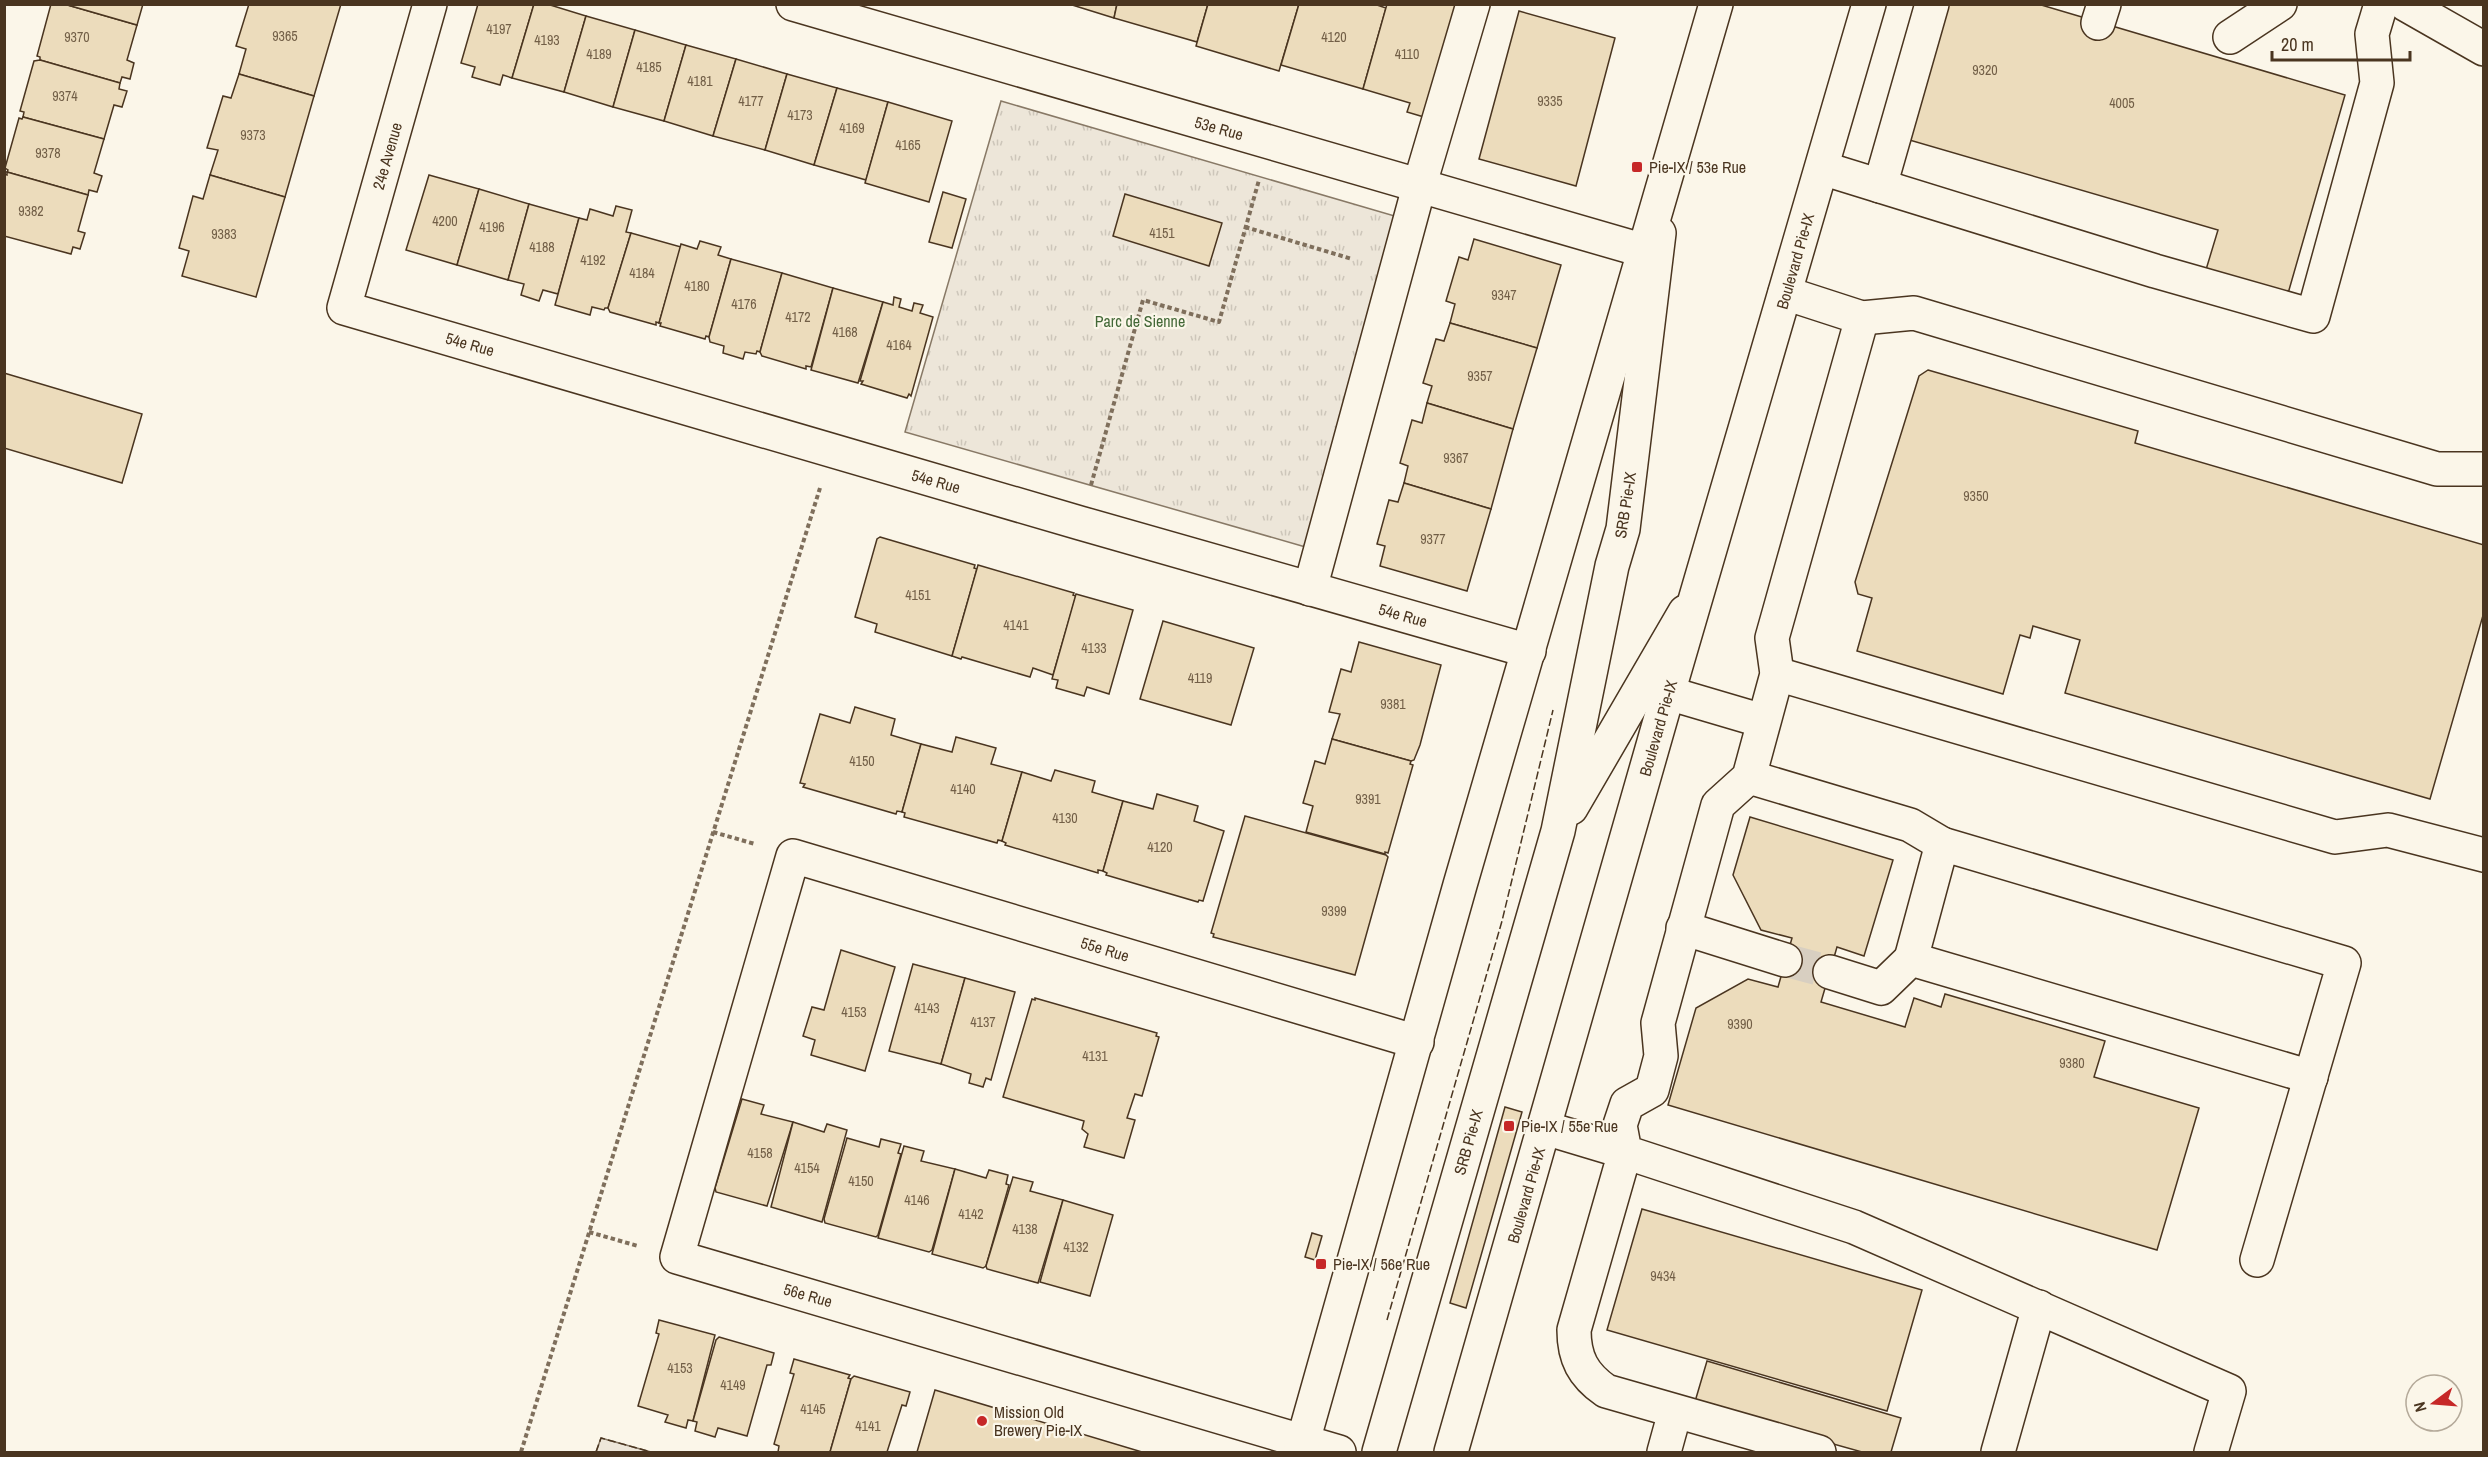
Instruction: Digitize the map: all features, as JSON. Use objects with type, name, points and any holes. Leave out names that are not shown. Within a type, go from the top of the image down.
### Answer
[{"type":"street","name":"24e Avenue","points":[[344,308],[430,4]]},
{"type":"street","name":"53e Rue","points":[[793,4],[1645,251]]},
{"type":"street","points":[[1310,588],[1419,187],[1473,4]]},
{"type":"street","points":[[1302,1447],[1716,4]]},
{"type":"street","name":"Boulevard Pie-IX","points":[[1451,1452],[1668,693],[1869,4]]},
{"type":"street","points":[[1880,186],[1932,4]]},
{"type":"street","points":[[2230,37],[2280,4]]},
{"type":"street","points":[[1822,168],[2155,271],[2313,316],[2377,83],[2372,34],[2381,4]]},
{"type":"street","points":[[2405,4],[2484,49]]},
{"type":"street","name":"SRB Pie-IX","points":[[1379,1452],[1558,831],[1612,566],[1623,529],[1666,174]]},
{"type":"street","points":[[1785,294],[1862,318],[1914,314],[2437,469],[2484,469]]},
{"type":"street","name":"54e Rue","points":[[344,308],[1080,523],[1529,651]]},
{"type":"street","points":[[1819,1452],[1606,1391],[1587,1376],[1576,1354],[1574,1330],[1625,1152],[1620,1125],[1627,1104],[1652,1090],[1661,1056],[1658,1023],[1718,805],[1749,777],[1777,674],[1772,638],[1862,318]]},
{"type":"street","name":"SRB Pie-IX","points":[[1558,831],[1698,590]]},
{"type":"street","points":[[1777,674],[2335,837],[2388,830],[2484,855]]},
{"type":"street","points":[[1668,693],[1763,721]]},
{"type":"street","points":[[1749,777],[1910,825],[1942,844],[2344,963],[2257,1260]]},
{"type":"street","points":[[1830,972],[1881,988],[1911,959],[1942,844]]},
{"type":"street","name":"55e Rue","points":[[677,1257],[793,856],[1417,1041]]},
{"type":"street","points":[[1683,928],[1785,960]]},
{"type":"street","points":[[1911,959],[2311,1077]]},
{"type":"street","points":[[1545,1128],[1854,1227],[2229,1391],[2211,1452]]},
{"type":"street","name":"56e Rue","points":[[677,1257],[1302,1447],[1340,1452]]},
{"type":"street","points":[[1998,1452],[2039,1307]]},
{"type":"street","points":[[1664,1452],[1675,1412]]},
{"type":"path","points":[[1080,523],[1143,300],[1219,322],[1270,142]]},
{"type":"path","points":[[1245,227],[1352,259]]},
{"type":"path","points":[[521,1452],[831,450]]},
{"type":"path","points":[[589,1232],[677,1257]]},
{"type":"green space","name":"Parc de Sienne","points":[[1001,101],[1398,217],[1309,548],[905,432]]},
{"type":"green space","points":[[601,1438],[651,1452],[596,1452]]},
{"type":"building","points":[[51,4],[64,4],[137,25],[127,60],[134,63],[130,79],[122,77],[120,83],[40,60],[37,56]]},
{"type":"building","points":[[64,4],[143,4],[137,25]]},
{"type":"building","points":[[249,4],[341,4],[314,96],[239,74],[246,49],[236,46]]},
{"type":"building","points":[[478,4],[534,4],[512,78],[503,75],[500,85],[472,77],[475,67],[461,63]]},
{"type":"building","points":[[534,4],[547,4],[586,16],[564,92],[512,78]]},
{"type":"building","points":[[1069,4],[1117,4],[1114,18]]},
{"type":"building","points":[[1117,4],[1208,4],[1197,42],[1114,18]]},
{"type":"building","points":[[1208,4],[1299,4],[1279,71],[1196,46]]},
{"type":"building","points":[[1299,4],[1374,4],[1386,8],[1363,89],[1281,65]]},
{"type":"building","points":[[1387,4],[1463,4],[1424,117],[1407,112],[1410,103],[1363,89]]},
{"type":"building","points":[[1946,4],[2038,4],[2345,95],[2287,297],[2205,273],[2218,230],[1906,139]]},
{"type":"building","points":[[1519,11],[1615,38],[1576,186],[1479,159]]},
{"type":"building","points":[[586,16],[635,30],[613,107],[564,92]]},
{"type":"building","points":[[635,30],[686,45],[664,121],[613,107]]},
{"type":"building","points":[[686,45],[736,59],[713,136],[664,121]]},
{"type":"building","points":[[736,59],[787,74],[765,150],[713,136]]},
{"type":"building","points":[[40,60],[120,83],[119,89],[127,91],[122,107],[114,105],[104,139],[23,117],[24,112],[20,111],[34,61]]},
{"type":"building","points":[[239,74],[314,96],[285,197],[210,175],[218,150],[207,148],[223,96],[231,98]]},
{"type":"building","points":[[787,74],[837,88],[814,165],[765,150]]},
{"type":"building","points":[[837,88],[888,102],[866,180],[814,165]]},
{"type":"building","points":[[888,102],[952,121],[929,202],[865,183]]},
{"type":"building","points":[[23,117],[104,139],[94,173],[102,176],[97,192],[89,190],[88,195],[7,172],[5,168],[19,118]]},
{"type":"building","points":[[7,172],[88,195],[78,231],[85,233],[80,249],[73,247],[71,254],[4,236],[4,174],[7,175]]},
{"type":"building","points":[[210,175],[285,197],[256,297],[182,276],[189,251],[179,248],[193,196],[203,199]]},
{"type":"building","points":[[429,175],[479,189],[457,265],[406,250]]},
{"type":"building","points":[[479,189],[529,204],[508,280],[457,265]]},
{"type":"building","points":[[943,192],[966,199],[952,248],[929,242]]},
{"type":"building","points":[[1125,194],[1222,223],[1209,266],[1113,236]]},
{"type":"building","points":[[529,204],[579,218],[558,294],[543,290],[539,301],[521,295],[524,284],[508,280]]},
{"type":"building","points":[[616,206],[632,210],[626,232],[631,233],[608,308],[604,310],[592,307],[590,315],[555,305],[579,218],[587,220],[590,209],[613,216]]},
{"type":"building","points":[[631,233],[681,247],[659,323],[656,322],[656,325],[610,312],[608,308]]},
{"type":"building","points":[[1474,239],[1561,265],[1537,348],[1450,323],[1455,304],[1446,301],[1459,257],[1468,260]]},
{"type":"building","points":[[700,241],[721,247],[718,255],[731,259],[709,337],[706,336],[705,339],[660,326],[661,323],[659,323],[681,244],[697,249]]},
{"type":"building","points":[[731,259],[782,273],[760,352],[757,351],[756,354],[745,352],[743,359],[723,353],[724,346],[710,342],[709,337]]},
{"type":"building","points":[[782,273],[833,288],[811,367],[806,366],[806,369],[762,356],[760,352]]},
{"type":"building","points":[[833,288],[883,302],[858,383],[811,370]]},
{"type":"building","points":[[894,297],[901,299],[899,307],[912,311],[914,303],[923,305],[920,313],[933,317],[911,396],[909,394],[907,398],[861,384],[863,381],[860,381],[883,302],[893,305]]},
{"type":"building","points":[[1450,323],[1537,348],[1513,429],[1427,403],[1432,386],[1423,383],[1436,339],[1444,341]]},
{"type":"building","points":[[1928,370],[2138,431],[2135,443],[2484,545],[2484,612],[2430,799],[2065,693],[2080,640],[2033,626],[2030,638],[2020,635],[2003,694],[1857,651],[1872,598],[1858,594],[1855,582],[1919,376]]},
{"type":"building","points":[[4,373],[142,414],[122,483],[4,448]]},
{"type":"building","points":[[1427,403],[1513,429],[1491,509],[1404,483],[1408,466],[1400,463],[1412,420],[1422,423]]},
{"type":"building","points":[[1404,483],[1491,509],[1467,591],[1380,566],[1385,546],[1377,544],[1389,500],[1398,502]]},
{"type":"building","points":[[880,537],[975,565],[974,568],[977,569],[952,656],[875,632],[877,624],[855,617],[877,539]]},
{"type":"building","points":[[978,565],[1074,593],[1073,595],[1076,596],[1053,675],[1033,668],[1030,677],[952,656]]},
{"type":"building","points":[[1076,594],[1133,610],[1109,694],[1087,687],[1084,696],[1056,688],[1058,680],[1052,679]]},
{"type":"building","points":[[1163,621],[1254,648],[1231,725],[1140,699]]},
{"type":"building","points":[[1359,642],[1441,665],[1414,760],[1332,739],[1340,714],[1329,712],[1341,669],[1351,672]]},
{"type":"building","points":[[855,707],[895,719],[891,735],[921,744],[902,812],[897,811],[896,814],[803,787],[805,784],[800,783],[820,714],[850,723]]},
{"type":"building","points":[[956,737],[996,748],[991,764],[1022,772],[1002,841],[998,840],[997,843],[904,817],[905,813],[902,812],[921,744],[952,752]]},
{"type":"building","points":[[1332,739],[1411,761],[1410,764],[1413,765],[1388,853],[1306,832],[1313,806],[1303,803],[1315,761],[1325,764]]},
{"type":"building","points":[[1055,770],[1095,781],[1092,792],[1123,801],[1103,871],[1098,870],[1098,873],[1005,845],[1006,843],[1002,841],[1022,772],[1051,781]]},
{"type":"building","points":[[1157,794],[1198,806],[1194,821],[1224,831],[1203,901],[1198,902],[1106,875],[1107,873],[1103,871],[1123,801],[1153,809]]},
{"type":"building","points":[[1245,816],[1388,857],[1355,975],[1213,937],[1214,934],[1211,933]]},
{"type":"building","points":[[1750,817],[1893,860],[1864,956],[1837,947],[1821,1002],[1905,1027],[1914,998],[1941,1007],[1945,994],[2105,1041],[2094,1077],[2199,1108],[2157,1250],[1668,1105],[1696,1008],[1748,979],[1778,987],[1792,938],[1761,930],[1733,875]]},
{"type":"building","points":[[841,950],[895,967],[865,1071],[811,1055],[815,1040],[803,1036],[812,1007],[824,1010]]},
{"type":"building","points":[[913,964],[965,978],[941,1064],[889,1051]]},
{"type":"building","points":[[965,978],[1015,992],[991,1080],[986,1078],[983,1087],[969,1083],[971,1074],[941,1064]]},
{"type":"building","points":[[1035,998],[1157,1033],[1156,1036],[1159,1037],[1142,1096],[1135,1094],[1127,1118],[1135,1120],[1124,1158],[1084,1147],[1088,1134],[1082,1129],[1084,1121],[1003,1097],[1032,999],[1035,1000]]},
{"type":"building","points":[[742,1099],[764,1105],[761,1114],[793,1122],[767,1206],[716,1192],[715,1188]]},
{"type":"building","points":[[1505,1107],[1522,1112],[1466,1308],[1450,1303]]},
{"type":"building","points":[[793,1122],[824,1132],[827,1124],[847,1130],[822,1222],[771,1207]]},
{"type":"building","points":[[847,1138],[879,1147],[881,1139],[901,1144],[898,1153],[901,1154],[876,1237],[825,1223],[824,1219]]},
{"type":"building","points":[[904,1146],[924,1151],[921,1161],[955,1169],[932,1250],[929,1252],[878,1238]]},
{"type":"building","points":[[955,1169],[986,1178],[989,1170],[1008,1175],[1006,1184],[1009,1185],[986,1266],[983,1268],[932,1254]]},
{"type":"building","points":[[1013,1177],[1033,1182],[1030,1191],[1063,1200],[1038,1283],[987,1269],[986,1266]]},
{"type":"building","points":[[1063,1200],[1113,1215],[1090,1296],[1040,1282]]},
{"type":"building","points":[[1642,1209],[1922,1290],[1887,1411],[1607,1330]]},
{"type":"building","points":[[1312,1233],[1322,1236],[1315,1260],[1305,1257]]},
{"type":"building","points":[[659,1320],[715,1335],[693,1421],[688,1420],[686,1428],[665,1422],[668,1415],[638,1406],[659,1334],[656,1333]]},
{"type":"building","points":[[719,1337],[774,1353],[771,1365],[767,1365],[747,1436],[718,1428],[715,1437],[695,1431],[697,1422],[693,1421],[716,1340]]},
{"type":"building","points":[[794,1359],[850,1375],[848,1378],[851,1379],[830,1452],[778,1452],[779,1446],[774,1444],[794,1374],[790,1373]]},
{"type":"building","points":[[1707,1361],[1901,1418],[1891,1452],[1862,1452],[1694,1405]]},
{"type":"building","points":[[854,1376],[910,1392],[906,1406],[902,1405],[887,1452],[830,1452],[851,1379]]},
{"type":"building","name":"Mission Old Brewery Pie-IX","points":[[935,1390],[1142,1452],[917,1452]]},
{"type":"tunnel","points":[[1785,960],[1830,972]]},
{"type":"fence","points":[[1387,1320],[1502,921],[1553,710]]},
{"type":"fence","points":[[596,1452],[601,1438],[651,1452]]},
{"type":"place","name":"Pie-IX / 53e Rue","points":[[1637,167]]},
{"type":"place","name":"Pie-IX / 55e Rue","points":[[1509,1126]]},
{"type":"place","name":"Pie-IX / 56e Rue","points":[[1321,1264]]},
{"type":"place","name":"Mission Old Brewery Pie-IX","points":[[982,1421]]}]
